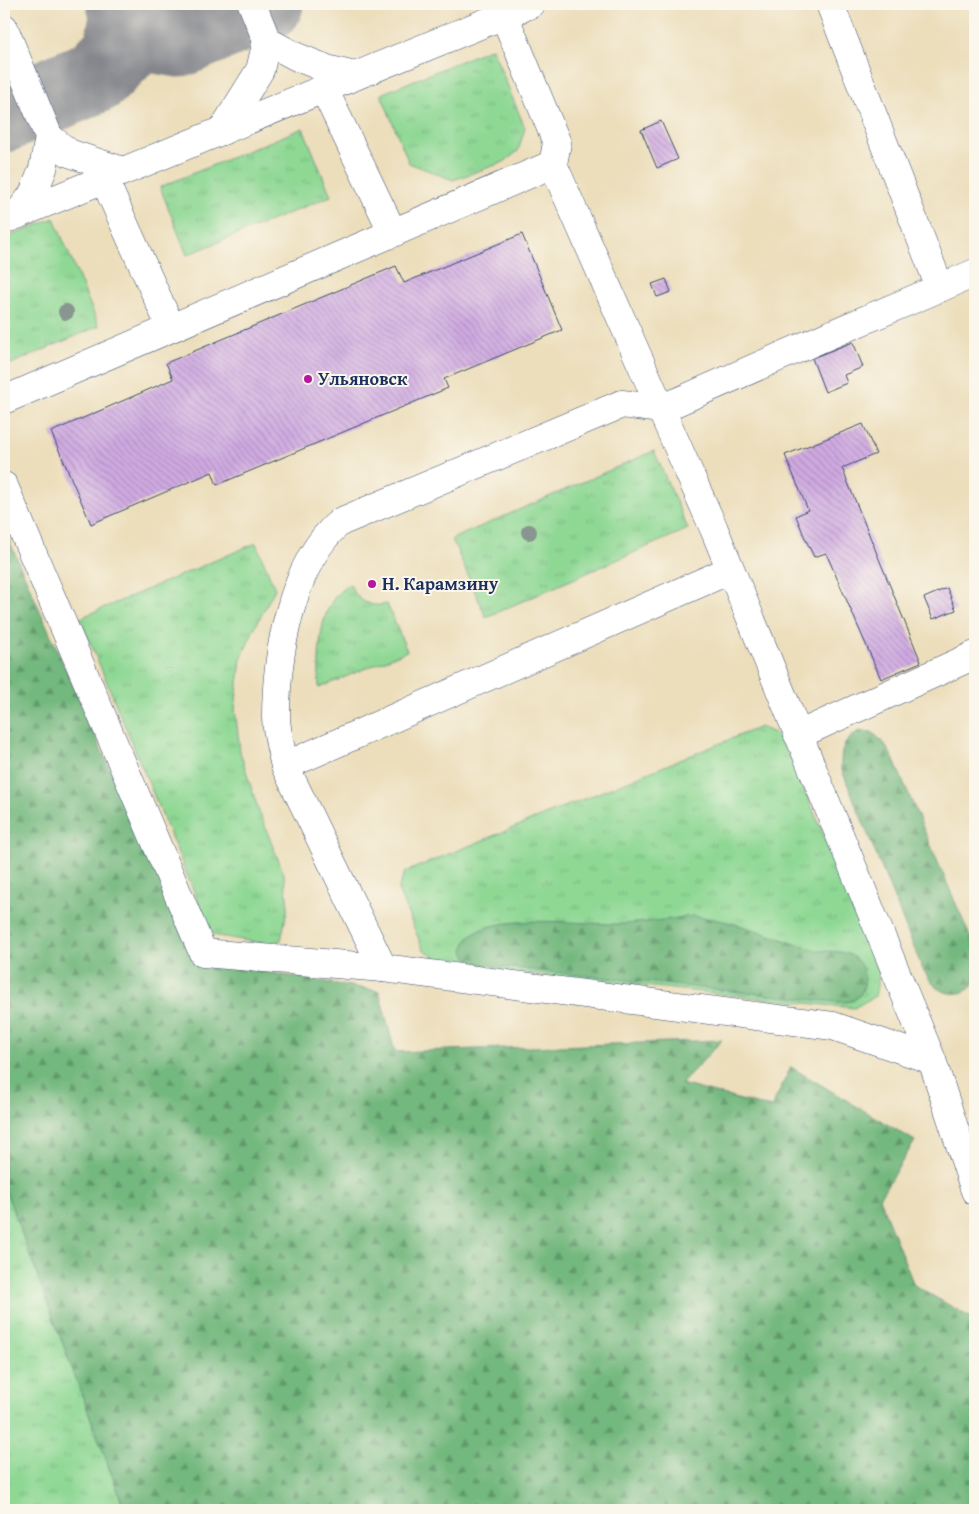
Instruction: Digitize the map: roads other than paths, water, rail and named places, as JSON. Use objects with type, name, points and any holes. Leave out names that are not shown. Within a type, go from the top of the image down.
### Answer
[{"type":"street","points":[[222,130],[260,70],[267,41],[252,4]]},
{"type":"street","points":[[10,218],[355,76],[489,15],[531,4]]},
{"type":"street","points":[[830,4],[940,288]]},
{"type":"street","points":[[489,15],[557,144],[553,164],[730,570],[932,1060],[975,1191]]},
{"type":"street","points":[[4,28],[49,137],[69,152],[113,175],[171,328]]},
{"type":"street","points":[[267,41],[297,58],[327,69],[355,76]]},
{"type":"street","points":[[324,88],[393,233]]},
{"type":"street","points":[[10,218],[33,194],[44,169],[49,137]]},
{"type":"street","points":[[4,400],[553,164]]},
{"type":"street","points":[[383,968],[285,766],[279,744],[276,719],[278,680],[290,613],[305,570],[332,529],[340,522],[622,404],[661,409],[975,273]]},
{"type":"street","points":[[4,486],[203,953],[383,968],[833,1026],[932,1060]]},
{"type":"street","points":[[285,766],[730,570]]},
{"type":"street","points":[[798,735],[975,655]]},
{"type":"place","name":"Ульяновск","points":[[308,379]]},
{"type":"place","name":"Н. Карамзину","points":[[372,584]]}]
